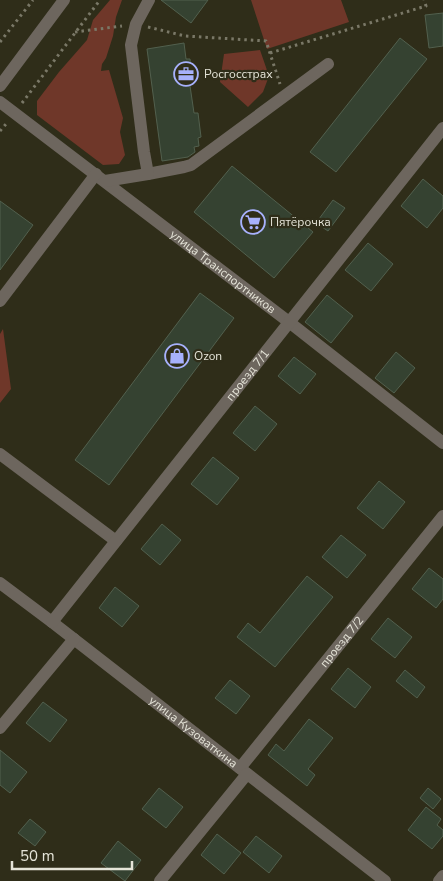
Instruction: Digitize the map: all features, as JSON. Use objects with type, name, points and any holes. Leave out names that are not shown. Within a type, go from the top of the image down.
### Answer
[{"type":"street","points":[[0,86],[64,0]]},
{"type":"street","points":[[148,174],[131,45],[136,24],[149,0]]},
{"type":"street","points":[[0,301],[100,178],[148,174],[192,165],[328,64]]},
{"type":"street","name":"улица Транспортников","points":[[0,102],[443,443]]},
{"type":"street","name":"проезд 7/1","points":[[52,622],[443,128]]},
{"type":"street","points":[[0,454],[116,541]]},
{"type":"street","name":"проезд 7/2","points":[[160,881],[243,771],[443,516]]},
{"type":"street","name":"улица Кузоваткина","points":[[0,583],[385,881]]},
{"type":"street","points":[[0,728],[74,639]]},
{"type":"street","points":[[439,881],[443,876]]},
{"type":"path","points":[[0,42],[33,0]]},
{"type":"path","points":[[0,131],[100,0]]},
{"type":"path","points":[[270,54],[426,6],[424,0]]},
{"type":"path","points":[[75,32],[136,24],[186,36],[266,42],[285,96]]},
{"type":"shaded area","points":[[110,0],[122,0],[116,17],[113,36],[101,71],[109,70],[123,118],[120,132],[125,155],[119,164],[103,165],[37,115],[37,101],[87,40],[93,20]]},
{"type":"shaded area","points":[[251,0],[341,0],[349,22],[267,49]]},
{"type":"shaded area","points":[[260,50],[269,76],[263,92],[248,107],[220,82],[224,54]]},
{"type":"shaded area","points":[[3,329],[11,389],[0,403],[0,334]]},
{"type":"building","points":[[161,0],[208,0],[191,23]]},
{"type":"building","points":[[443,13],[443,46],[429,48],[425,15]]},
{"type":"building","points":[[400,38],[427,59],[336,172],[310,152]]},
{"type":"building","points":[[184,43],[186,59],[190,59],[192,78],[189,79],[194,113],[198,113],[201,137],[198,138],[199,146],[194,147],[195,152],[188,157],[162,161],[147,49]]},
{"type":"building","name":"Пятёрочка","points":[[232,166],[313,232],[274,278],[194,212]]},
{"type":"building","points":[[423,179],[443,196],[443,208],[427,228],[401,206]]},
{"type":"building","points":[[333,200],[345,208],[328,231],[316,223]]},
{"type":"building","points":[[0,201],[33,225],[0,270]]},
{"type":"building","points":[[368,243],[393,264],[371,291],[345,270]]},
{"type":"building","points":[[200,293],[234,318],[109,485],[75,460]]},
{"type":"building","points":[[327,295],[353,316],[331,343],[305,322]]},
{"type":"building","points":[[396,352],[415,368],[394,393],[375,378]]},
{"type":"building","points":[[294,357],[316,374],[300,394],[278,376]]},
{"type":"building","points":[[255,406],[277,424],[255,451],[233,433]]},
{"type":"building","points":[[213,457],[239,478],[217,505],[191,484]]},
{"type":"building","points":[[379,481],[405,502],[383,529],[357,508]]},
{"type":"building","points":[[162,524],[181,540],[160,565],[141,549]]},
{"type":"building","points":[[341,535],[366,555],[347,578],[322,557]]},
{"type":"building","points":[[429,568],[443,579],[443,599],[436,608],[412,589]]},
{"type":"building","points":[[307,576],[333,597],[275,667],[237,637],[248,623],[260,633]]},
{"type":"building","points":[[115,587],[139,606],[122,627],[99,608]]},
{"type":"building","points":[[388,618],[412,637],[395,658],[371,639]]},
{"type":"building","points":[[348,668],[371,687],[355,708],[331,689]]},
{"type":"building","points":[[405,670],[425,687],[417,698],[396,681]]},
{"type":"building","points":[[230,680],[250,696],[236,714],[215,698]]},
{"type":"building","points":[[43,702],[67,720],[50,742],[26,723]]},
{"type":"building","points":[[309,719],[333,738],[308,769],[315,775],[307,786],[268,755],[276,744],[284,751]]},
{"type":"building","points":[[0,750],[27,772],[10,793],[0,785]]},
{"type":"building","points":[[159,788],[183,807],[166,828],[142,809]]},
{"type":"building","points":[[428,788],[441,799],[433,809],[420,798]]},
{"type":"building","points":[[426,807],[441,819],[437,825],[443,830],[443,836],[432,849],[408,830]]},
{"type":"building","points":[[30,819],[46,832],[35,846],[18,833]]},
{"type":"building","points":[[217,834],[241,853],[224,874],[201,855]]},
{"type":"building","points":[[256,836],[282,856],[269,873],[243,852]]},
{"type":"building","points":[[118,841],[141,860],[125,881],[101,863]]},
{"type":"place","name":"Росгосстрах","points":[[186,74]]},
{"type":"place","name":"Пятёрочка","points":[[253,222]]},
{"type":"place","name":"Ozon","points":[[177,356]]}]
